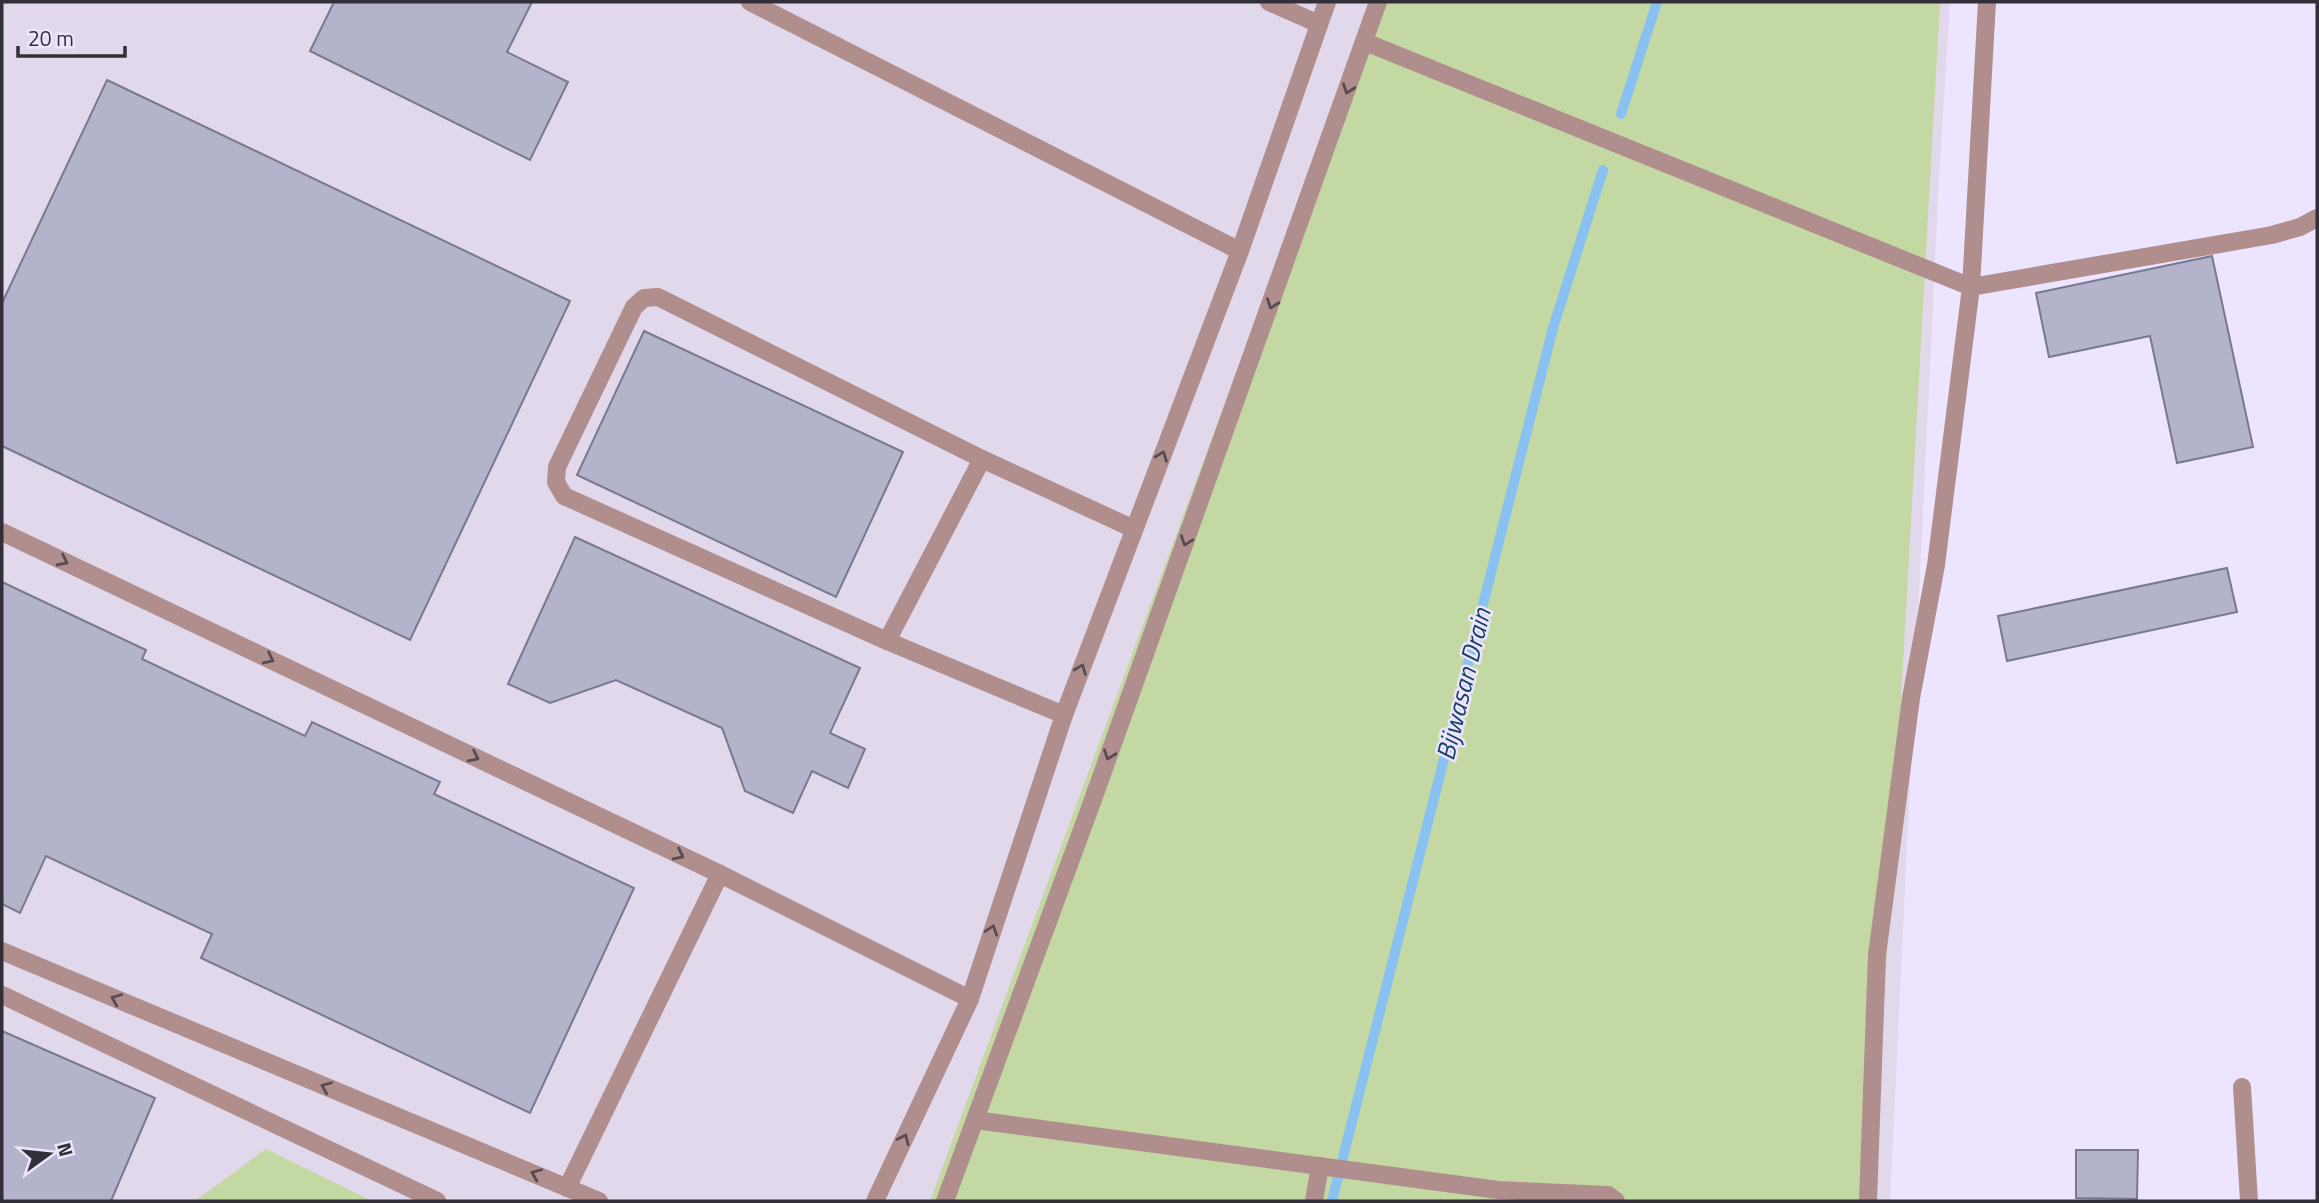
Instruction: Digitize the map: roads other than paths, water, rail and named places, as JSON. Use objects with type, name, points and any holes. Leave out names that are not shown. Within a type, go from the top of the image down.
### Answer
[{"type":"street","points":[[750,2],[1240,251]]},
{"type":"street","points":[[1269,2],[1319,24]]},
{"type":"street","points":[[875,1201],[970,999],[1064,715],[1240,251],[1327,2]]},
{"type":"street","points":[[945,1201],[1091,805],[1378,2]]},
{"type":"street","points":[[1868,1201],[1877,956],[1911,698],[1936,565],[1971,287],[1987,2]]},
{"type":"street","points":[[1365,42],[1971,287],[2272,235],[2300,227],[2317,218]]},
{"type":"street","points":[[1064,715],[887,640],[564,496],[556,482],[557,467],[634,307],[644,298],[658,297],[982,459],[1134,529]]},
{"type":"street","points":[[887,640],[982,459]]},
{"type":"street","points":[[2,531],[720,874],[970,999]]},
{"type":"street","points":[[568,1188],[720,874]]},
{"type":"street","points":[[2,951],[599,1201]]},
{"type":"street","points":[[2,995],[437,1201]]},
{"type":"street","points":[[2242,1087],[2249,1201]]},
{"type":"street","points":[[975,1120],[1357,1172],[1497,1196],[1608,1195],[1616,1201]]},
{"type":"street","points":[[1314,1201],[1321,1167]]},
{"type":"waterway","name":"Bijwasan Drain","points":[[1621,114],[1657,2]]},
{"type":"waterway","name":"Bijwasan Drain","points":[[1332,1201],[1553,328],[1603,170]]}]
